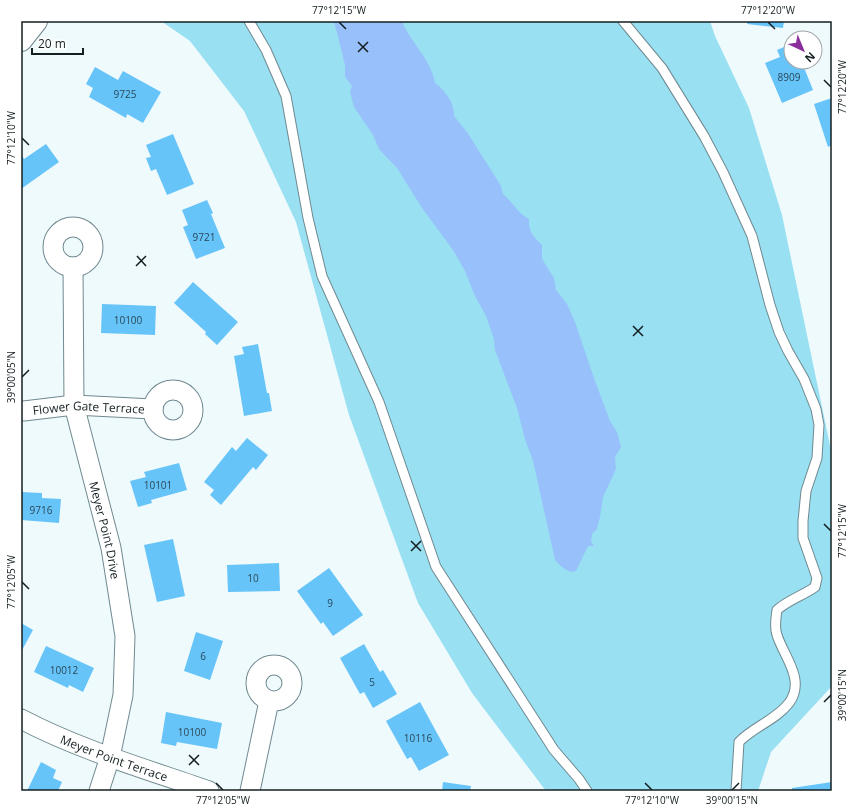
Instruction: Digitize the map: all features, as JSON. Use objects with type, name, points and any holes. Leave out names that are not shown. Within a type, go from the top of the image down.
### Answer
[{"type":"street","points":[[21,40],[36,21]]},
{"type":"street","name":"Meyer Point Drive","points":[[73,267],[74,405],[111,548],[125,636],[123,695],[110,757],[99,791]]},
{"type":"street","name":"Flower Gate Terrace","points":[[22,413],[74,405],[153,409]]},
{"type":"street","points":[[250,791],[269,701]]},
{"type":"street","name":"Meyer Point Terrace","points":[[21,719],[46,732],[110,757],[209,791]]},
{"type":"lane","points":[[249,21],[266,50],[286,96],[308,218],[322,276],[380,402],[436,567],[554,750],[579,779],[587,791]]},
{"type":"lane","points":[[623,21],[662,68],[704,136],[723,172],[752,236],[770,305],[779,332],[811,394],[819,425],[817,458],[806,491],[803,521],[803,538],[817,578],[815,587],[804,595],[786,602],[777,610],[775,622],[776,634],[796,678],[795,690],[789,702],[779,713],[748,733],[739,742],[736,791]]},
{"type":"shaded area","points":[[161,21],[710,21],[715,36],[749,108],[782,215],[832,455],[832,686],[771,752],[758,791],[546,791],[472,693],[418,603],[349,415],[296,222],[244,111],[190,41]]},
{"type":"shaded area","points":[[334,21],[402,21],[425,58],[433,74],[435,83],[449,98],[453,107],[454,116],[467,132],[501,186],[503,194],[525,217],[529,219],[529,227],[534,237],[542,245],[542,259],[554,278],[556,290],[567,304],[575,322],[595,381],[610,421],[617,432],[621,447],[615,457],[616,469],[603,497],[597,529],[592,534],[591,542],[594,546],[588,546],[576,571],[570,572],[555,560],[533,461],[525,439],[517,408],[495,350],[494,339],[486,316],[475,296],[465,271],[453,250],[422,208],[397,168],[379,149],[373,135],[354,107],[350,92],[352,86],[345,77],[345,65]]},
{"type":"building","points":[[748,21],[784,21],[783,28],[747,24]]},
{"type":"building","points":[[783,47],[783,70],[805,70],[813,90],[782,103],[765,63],[780,57],[777,50]]},
{"type":"building","points":[[95,67],[118,80],[123,71],[161,92],[143,123],[127,114],[126,118],[89,97],[93,88],[86,84]]},
{"type":"building","points":[[832,98],[832,145],[828,147],[814,104]]},
{"type":"building","points":[[173,134],[194,184],[167,195],[156,169],[151,171],[146,158],[151,157],[146,145]]},
{"type":"building","points":[[46,144],[59,162],[21,189],[21,154],[24,159]]},
{"type":"building","points":[[207,200],[225,248],[196,259],[183,227],[188,225],[182,210]]},
{"type":"building","points":[[193,282],[238,322],[217,345],[205,334],[206,332],[174,303]]},
{"type":"building","points":[[102,304],[156,306],[155,335],[101,333]]},
{"type":"building","points":[[258,344],[267,393],[269,393],[272,411],[244,416],[234,356],[244,354],[242,347]]},
{"type":"building","points":[[247,438],[268,455],[256,470],[253,467],[221,505],[210,495],[214,490],[204,482],[232,447],[236,451]]},
{"type":"building","points":[[179,463],[187,490],[151,500],[152,503],[138,507],[130,481],[146,477],[144,472]]},
{"type":"building","points":[[21,492],[42,493],[42,498],[61,499],[59,523],[21,520]]},
{"type":"building","points":[[173,539],[185,596],[157,602],[144,545]]},
{"type":"building","points":[[279,563],[280,591],[228,592],[227,565]]},
{"type":"building","points":[[329,568],[363,615],[333,636],[323,622],[321,624],[297,591]]},
{"type":"building","points":[[21,623],[33,630],[21,652]]},
{"type":"building","points":[[196,632],[223,641],[210,680],[184,671]]},
{"type":"building","points":[[364,644],[380,672],[383,670],[397,694],[373,708],[364,692],[360,694],[340,658]]},
{"type":"building","points":[[46,646],[94,668],[83,692],[69,685],[68,688],[34,672]]},
{"type":"building","points":[[420,702],[449,755],[419,771],[411,757],[407,759],[386,721]]},
{"type":"building","points":[[166,712],[222,723],[217,749],[177,742],[176,746],[161,743]]},
{"type":"building","points":[[41,762],[56,770],[53,778],[62,782],[58,791],[27,791]]},
{"type":"building","points":[[443,782],[471,786],[470,791],[442,791]]},
{"type":"building","points":[[832,782],[832,791],[792,791],[792,788]]}]
